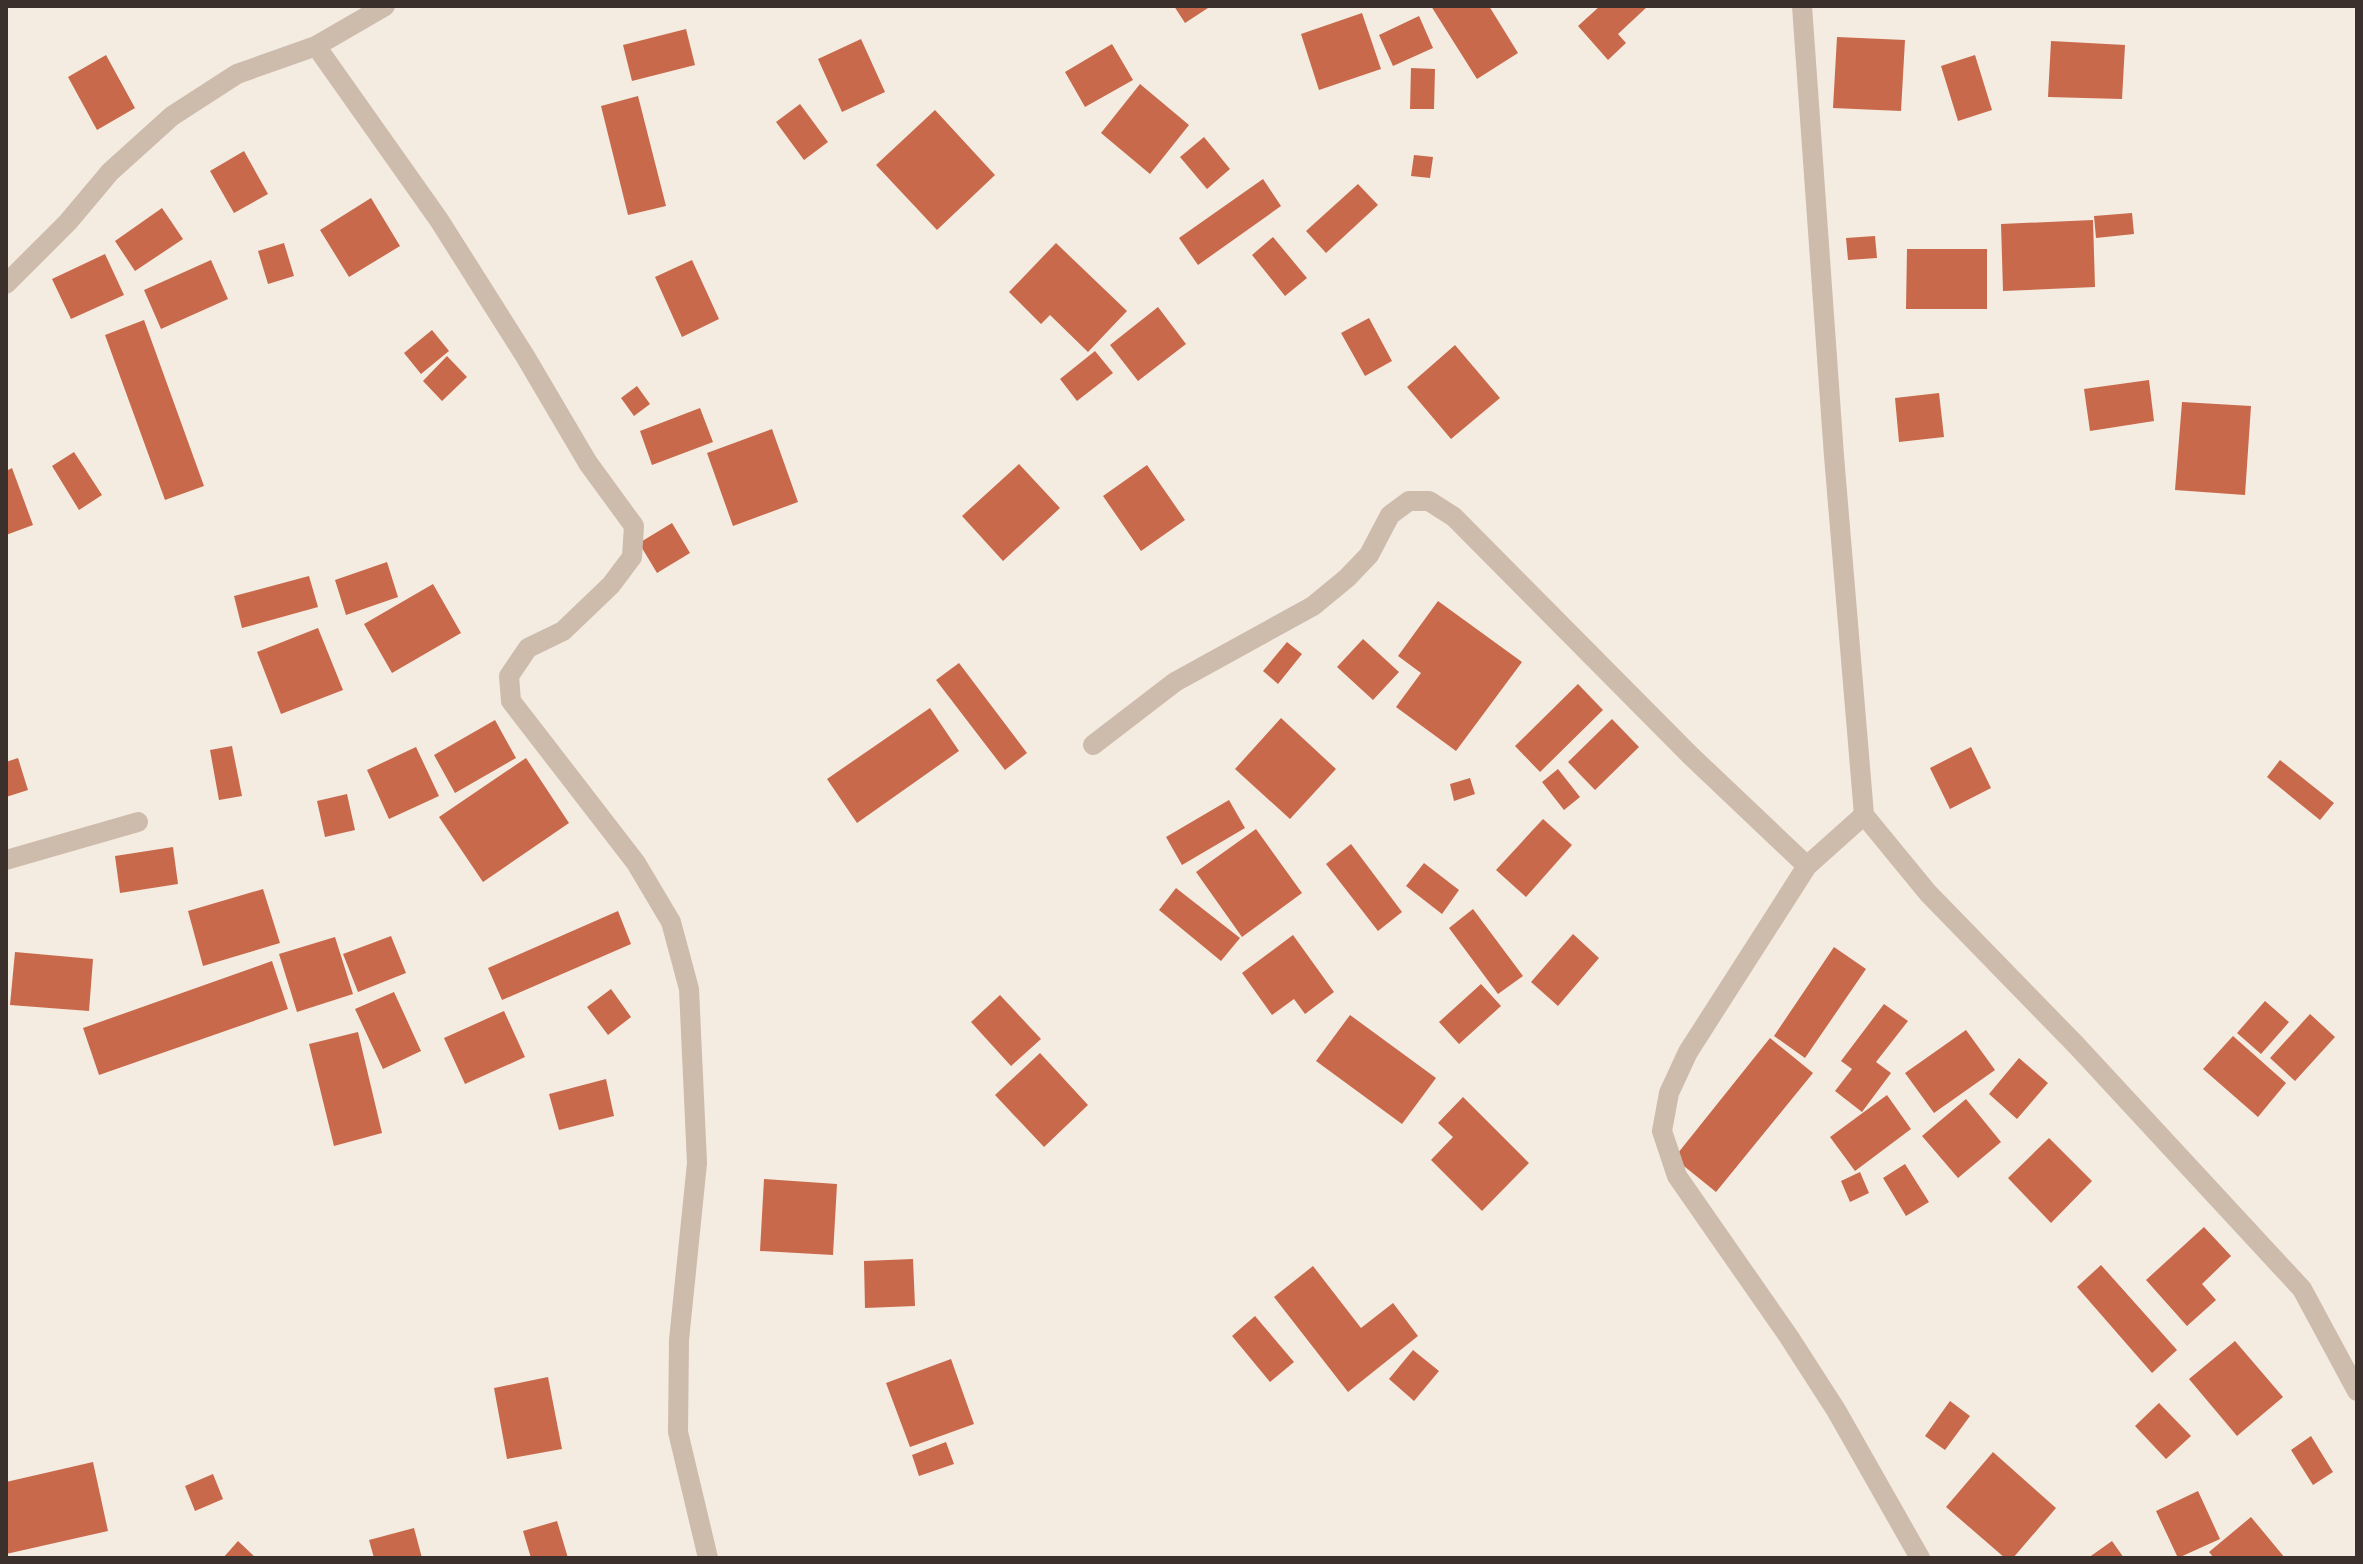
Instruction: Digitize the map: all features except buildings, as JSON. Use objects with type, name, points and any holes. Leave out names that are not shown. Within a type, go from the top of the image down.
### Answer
[{"type":"street","points":[[6,284],[68,222],[110,172],[172,116],[237,74],[316,46],[385,6]]},
{"type":"street","points":[[1802,6],[1830,409],[1864,815],[1928,893],[2077,1046],[2302,1289],[2357,1391]]},
{"type":"street","points":[[316,46],[439,220],[588,463],[634,526],[632,557],[611,585],[563,631],[528,648],[509,676],[511,701],[636,863],[671,922],[689,989],[697,1163],[679,1340],[678,1432],[708,1558]]},
{"type":"street","points":[[1093,745],[1175,682],[1313,606],[1369,555],[1390,515],[1409,501],[1429,501],[1454,517],[1690,755],[1807,866]]},
{"type":"street","points":[[1864,815],[1807,866],[1688,1052],[1669,1093],[1662,1131],[1677,1176],[1836,1410],[1920,1558]]},
{"type":"street","points":[[6,860],[138,822]]}]
